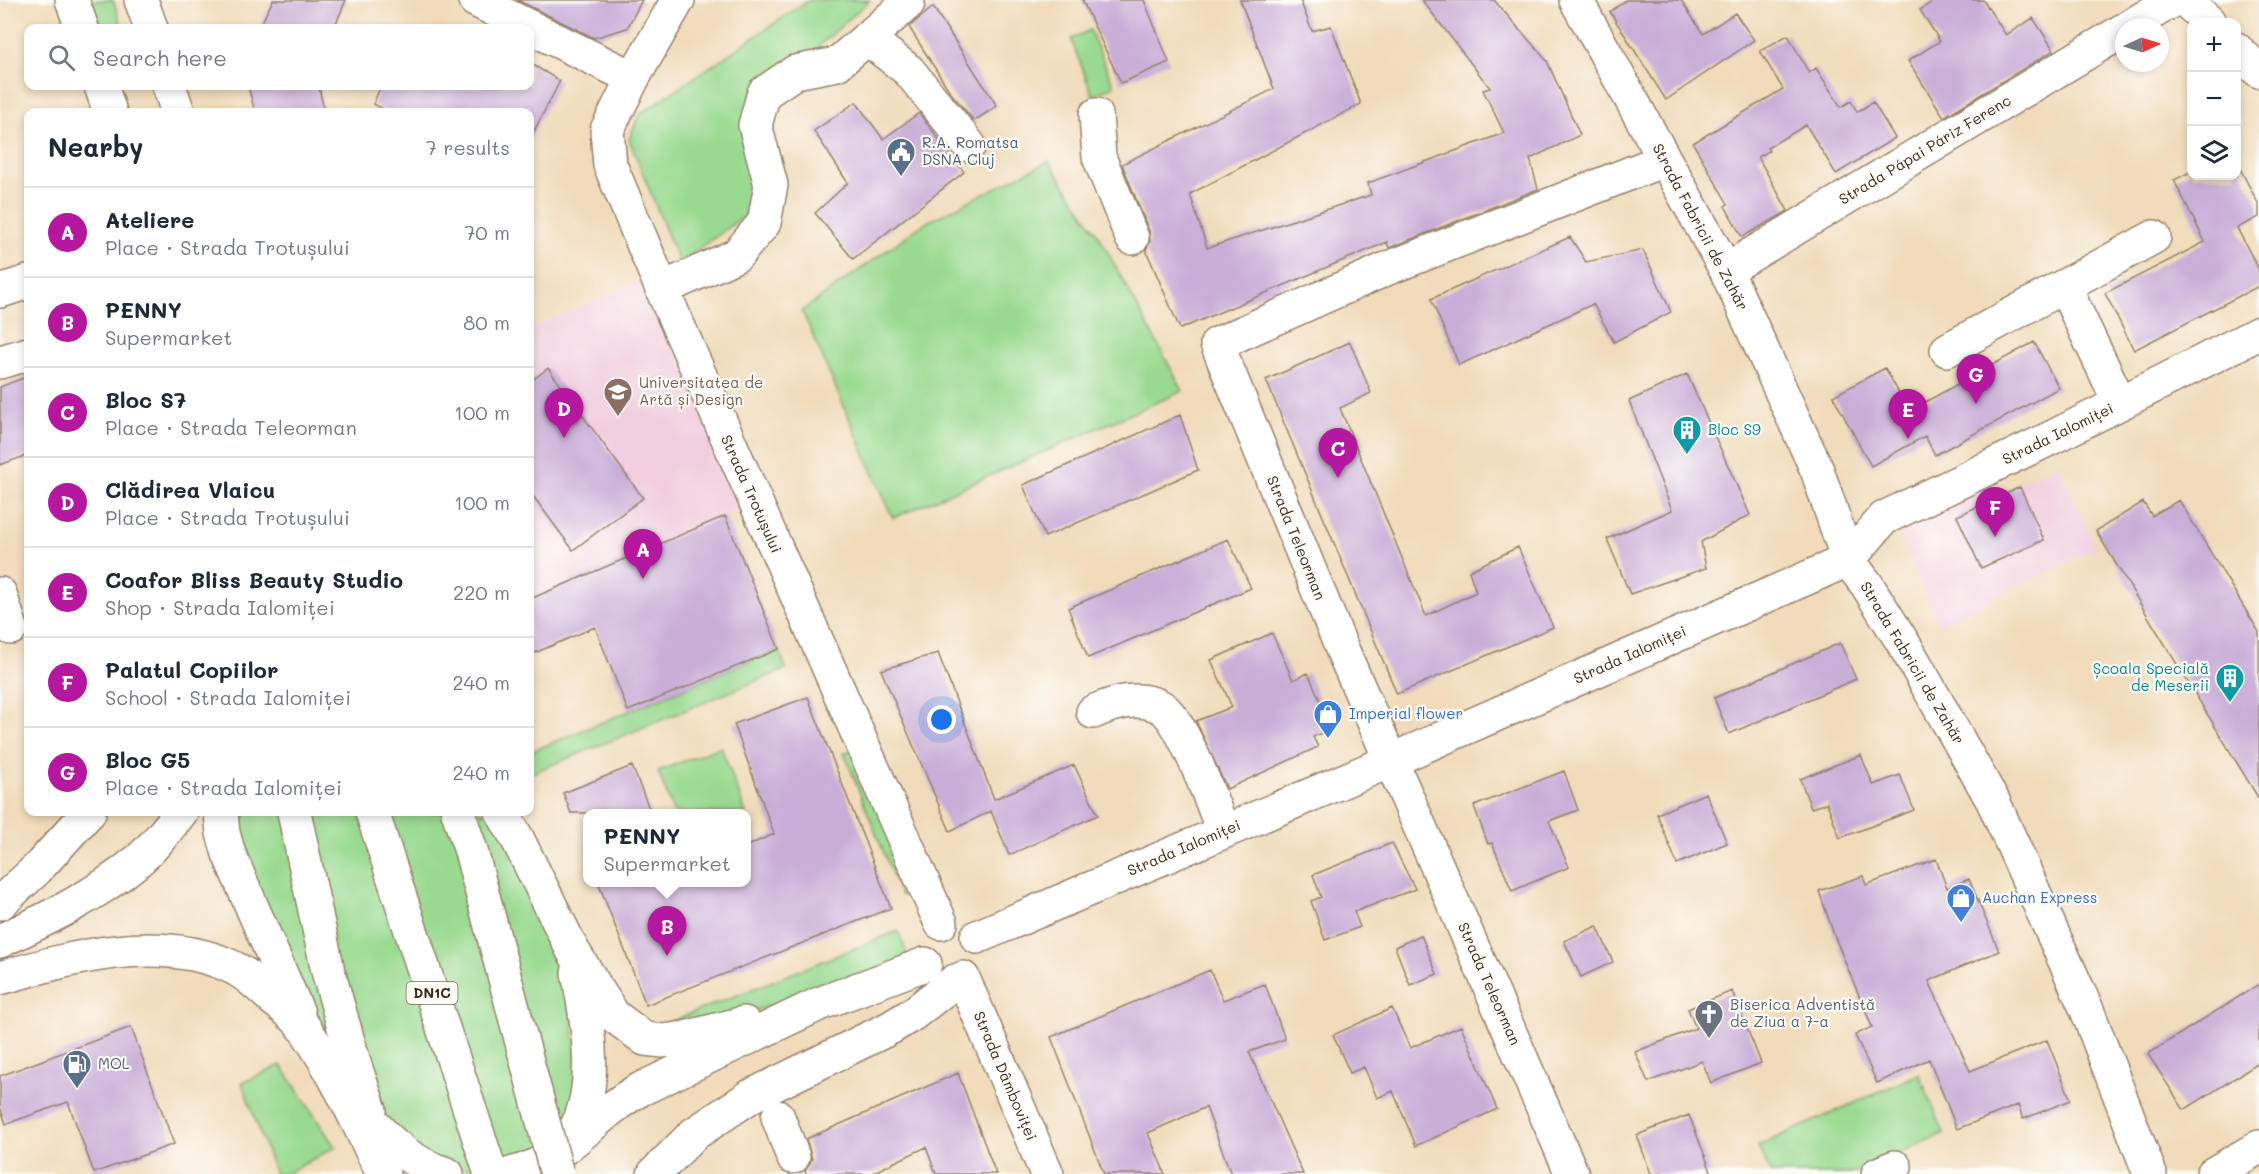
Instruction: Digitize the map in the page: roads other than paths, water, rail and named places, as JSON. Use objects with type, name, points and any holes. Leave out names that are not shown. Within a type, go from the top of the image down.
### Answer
[{"type":"street","points":[[72,0],[81,24]]},
{"type":"street","points":[[141,0],[150,24]]},
{"type":"street","points":[[475,0],[524,24]]},
{"type":"street","name":"Strada Trotușului","points":[[678,0],[633,78],[608,130],[610,165],[662,290],[941,923]]},
{"type":"street","name":"Strada Fabricii de Zahăr","points":[[1576,0],[1726,270],[1817,470],[1848,560],[1867,585],[1905,645],[1993,801],[2087,1010],[2150,1174]]},
{"type":"street","points":[[2144,18],[2173,0]]},
{"type":"street","points":[[2185,0],[2205,18]]},
{"type":"street","points":[[662,290],[737,255],[764,223],[771,185],[755,125],[764,93],[795,72],[837,63],[908,3]]},
{"type":"street","points":[[534,29],[633,78]]},
{"type":"street","name":"Strada Pápai Páriz Ferenc","points":[[1726,270],[2115,35]]},
{"type":"street","points":[[867,38],[909,71],[969,145]]},
{"type":"street","points":[[2241,54],[2259,71]]},
{"type":"street","points":[[102,90],[109,108]]},
{"type":"street","points":[[170,90],[177,108]]},
{"type":"street","points":[[1096,115],[1099,157],[1132,238]]},
{"type":"street","name":"Strada Teleorman","points":[[1572,1174],[1390,761],[1303,556],[1217,344],[1386,269],[1664,160]]},
{"type":"street","points":[[1947,350],[2154,237]]},
{"type":"street","points":[[0,291],[24,283]]},
{"type":"street","points":[[2064,286],[2120,403]]},
{"type":"street","name":"Strada Ialomiței","points":[[977,937],[1390,761],[1848,560],[1884,518],[2259,333]]},
{"type":"street","points":[[0,362],[24,355]]},
{"type":"street","points":[[0,594],[11,628]]},
{"type":"street","points":[[1093,712],[1126,701],[1143,702],[1161,708],[1173,720],[1184,739],[1223,831]]},
{"type":"street","points":[[0,903],[37,869],[85,816]]},
{"type":"street","points":[[0,942],[52,917],[104,885],[136,862],[165,833],[178,816]]},
{"type":"street","points":[[221,816],[229,854],[304,1027],[342,1090],[383,1174]]},
{"type":"street","points":[[295,816],[328,971],[355,1066],[377,1129]]},
{"type":"street","name":"DN1C","points":[[373,816],[491,1174]]},
{"type":"street","points":[[459,816],[471,850],[533,1173]]},
{"type":"street","points":[[504,816],[573,951],[614,1016],[645,1039],[663,1041],[685,1038],[819,1004]]},
{"type":"street","points":[[654,1174],[694,1134],[750,1096],[890,1028],[914,1014],[976,968],[980,944],[977,937],[966,925],[958,922],[941,923],[934,927],[924,940],[922,956],[930,972],[937,977],[946,980],[959,979]]},
{"type":"street","points":[[0,978],[90,957],[132,950],[171,950],[207,957],[234,968],[256,983],[304,1027]]},
{"type":"street","points":[[533,1173],[560,1149],[577,1125],[586,1098],[590,1043],[573,951]]},
{"type":"street","points":[[533,1173],[571,1145],[622,1099],[819,1004],[925,964]]},
{"type":"street","name":"Strada Dâmboviței","points":[[959,979],[1047,1174]]},
{"type":"street","points":[[342,1090],[377,1129],[404,1153],[434,1170],[447,1174]]},
{"type":"street","points":[[778,1117],[793,1157]]},
{"type":"street","points":[[2213,1174],[2259,1147]]},
{"type":"place","name":"R.A. Romatsa DSNA Cluj","points":[[901,178]]},
{"type":"place","name":"Bloc G5","points":[[1976,404]]},
{"type":"place","name":"Universitatea de Artă și Design","points":[[618,418]]},
{"type":"place","name":"Clădirea Vlaicu","points":[[564,438]]},
{"type":"place","name":"Coafor Bliss Beauty Studio","points":[[1908,439]]},
{"type":"place","name":"Bloc S9","points":[[1687,456]]},
{"type":"place","name":"Bloc S7","points":[[1338,478]]},
{"type":"place","name":"Palatul Copiilor","points":[[1995,537]]},
{"type":"place","name":"Ateliere","points":[[643,579]]},
{"type":"place","name":"Școala Specială de Meserii","points":[[2230,704]]},
{"type":"place","name":"Imperial flower","points":[[1328,740]]},
{"type":"place","name":"Auchan Express","points":[[1961,924]]},
{"type":"place","name":"PENNY","points":[[667,956]]},
{"type":"place","name":"Biserica Adventistă de Ziua a 7-a","points":[[1709,1040]]},
{"type":"place","name":"MOL","points":[[77,1090]]}]
